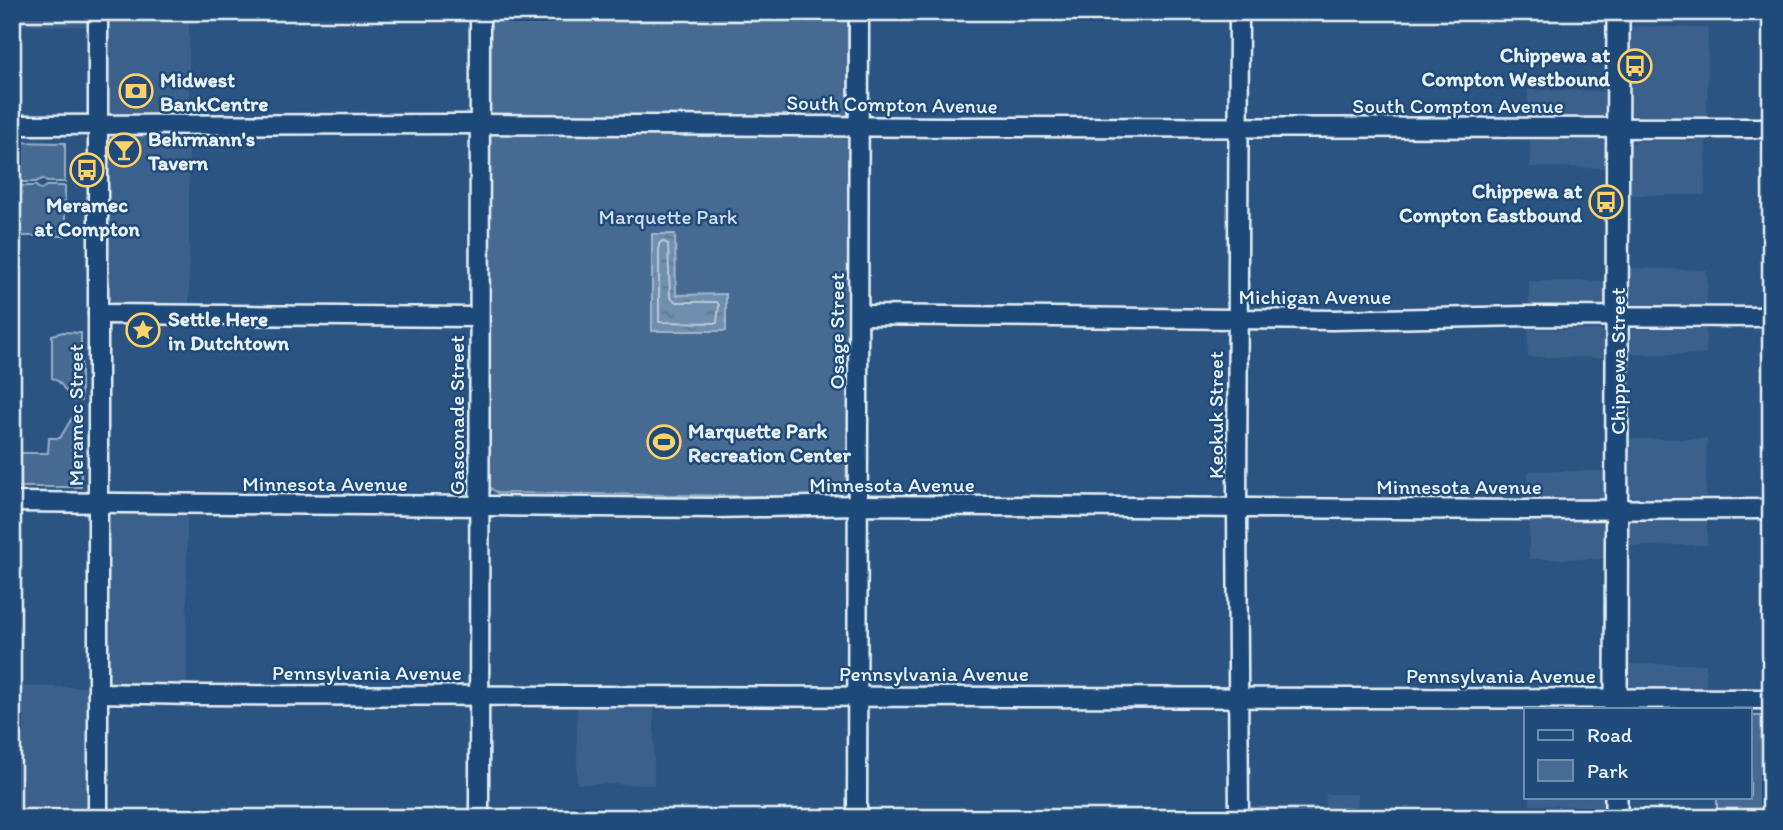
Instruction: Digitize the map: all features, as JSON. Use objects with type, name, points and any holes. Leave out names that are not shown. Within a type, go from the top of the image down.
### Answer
[{"type":"main road","name":"Chippewa Street","points":[[1616,704],[1618,12]]},
{"type":"main road","points":[[1616,798],[1616,818]]},
{"type":"street","name":"Meramec Street","points":[[97,818],[98,12]]},
{"type":"street","name":"Gasconade Street","points":[[479,818],[480,12]]},
{"type":"street","name":"Osage Street","points":[[857,818],[859,12]]},
{"type":"street","name":"Keokuk Street","points":[[1239,12],[1239,818]]},
{"type":"street","name":"South Compton Avenue","points":[[12,125],[1771,128]]},
{"type":"street","points":[[98,314],[479,317]]},
{"type":"street","name":"Michigan Avenue","points":[[859,315],[1332,320],[1771,317]]},
{"type":"street","name":"Minnesota Avenue","points":[[12,502],[727,508],[859,505],[1771,509]]},
{"type":"street","name":"Pennsylvania Avenue","points":[[98,693],[1240,697],[1616,704],[1771,699]]},
{"type":"shaded area","points":[[12,12],[189,12],[189,304],[116,305],[109,299],[109,27],[12,25]]},
{"type":"shaded area","points":[[1630,26],[1708,28],[1707,117],[1632,115]]},
{"type":"shaded area","points":[[1528,90],[1607,91],[1606,117],[1528,118]]},
{"type":"shaded area","points":[[1530,140],[1600,140],[1605,142],[1607,147],[1606,168],[1530,167]]},
{"type":"shaded area","points":[[1636,141],[1706,141],[1705,195],[1630,195],[1630,151],[1631,144]]},
{"type":"shaded area","points":[[1629,268],[1707,270],[1707,308],[1634,307],[1629,301]]},
{"type":"shaded area","points":[[1529,281],[1605,281],[1605,302],[1600,308],[1529,307]]},
{"type":"shaded area","points":[[1528,329],[1602,330],[1607,338],[1607,358],[1528,357]]},
{"type":"shaded area","points":[[1706,329],[1706,355],[1628,354],[1629,335],[1632,330]]},
{"type":"shaded area","points":[[1628,439],[1707,439],[1706,497],[1631,496],[1628,492]]},
{"type":"shaded area","points":[[1528,471],[1607,471],[1605,496],[1528,497]]},
{"type":"shaded area","points":[[112,514],[187,514],[187,686],[117,686],[108,680],[110,519]]},
{"type":"shaded area","points":[[1529,519],[1605,521],[1605,559],[1529,559]]},
{"type":"shaded area","points":[[1707,519],[1707,545],[1628,546],[1629,522],[1632,520]]},
{"type":"shaded area","points":[[1627,664],[1706,664],[1706,687],[1631,687],[1627,681]]},
{"type":"shaded area","points":[[12,687],[87,687],[86,818],[12,818]]},
{"type":"shaded area","points":[[577,704],[654,705],[654,785],[577,784]]},
{"type":"shaded area","points":[[1326,794],[1357,794],[1357,818],[1247,818],[1247,806],[1325,807]]},
{"type":"shaded area","points":[[1530,798],[1606,798],[1606,807],[1530,805]]},
{"type":"green space","name":"Marquette Park","points":[[489,12],[848,12],[849,384],[846,495],[497,493],[488,486]]},
{"type":"green space","points":[[12,142],[65,143],[65,182],[47,182],[43,179],[36,182],[12,182]]},
{"type":"green space","points":[[13,186],[36,186],[41,190],[46,186],[65,186],[65,236],[12,236]]},
{"type":"green space","points":[[63,332],[81,333],[81,401],[73,401],[59,382],[52,378],[52,335]]},
{"type":"green space","points":[[72,418],[81,418],[81,487],[12,487],[12,453],[48,453],[49,438],[60,438]]},
{"type":"green space","points":[[1752,716],[1771,716],[1771,818],[1717,818],[1717,798],[1752,798]]},
{"type":"water","points":[[652,234],[675,234],[676,295],[726,294],[726,331],[652,331]]},
{"type":"place","name":"Chippewa at Compton Westbound","points":[[1635,66]]},
{"type":"place","name":"Midwest BankCentre","points":[[136,91]]},
{"type":"place","name":"Behrmann's Tavern","points":[[124,150]]},
{"type":"place","name":"Meramec at Compton","points":[[87,170]]},
{"type":"place","name":"Chippewa at Compton Eastbound","points":[[1606,202]]},
{"type":"place","name":"Settle Here in Dutchtown","points":[[143,330]]},
{"type":"place","name":"Marquette Park Recreation Center","points":[[664,442]]}]
